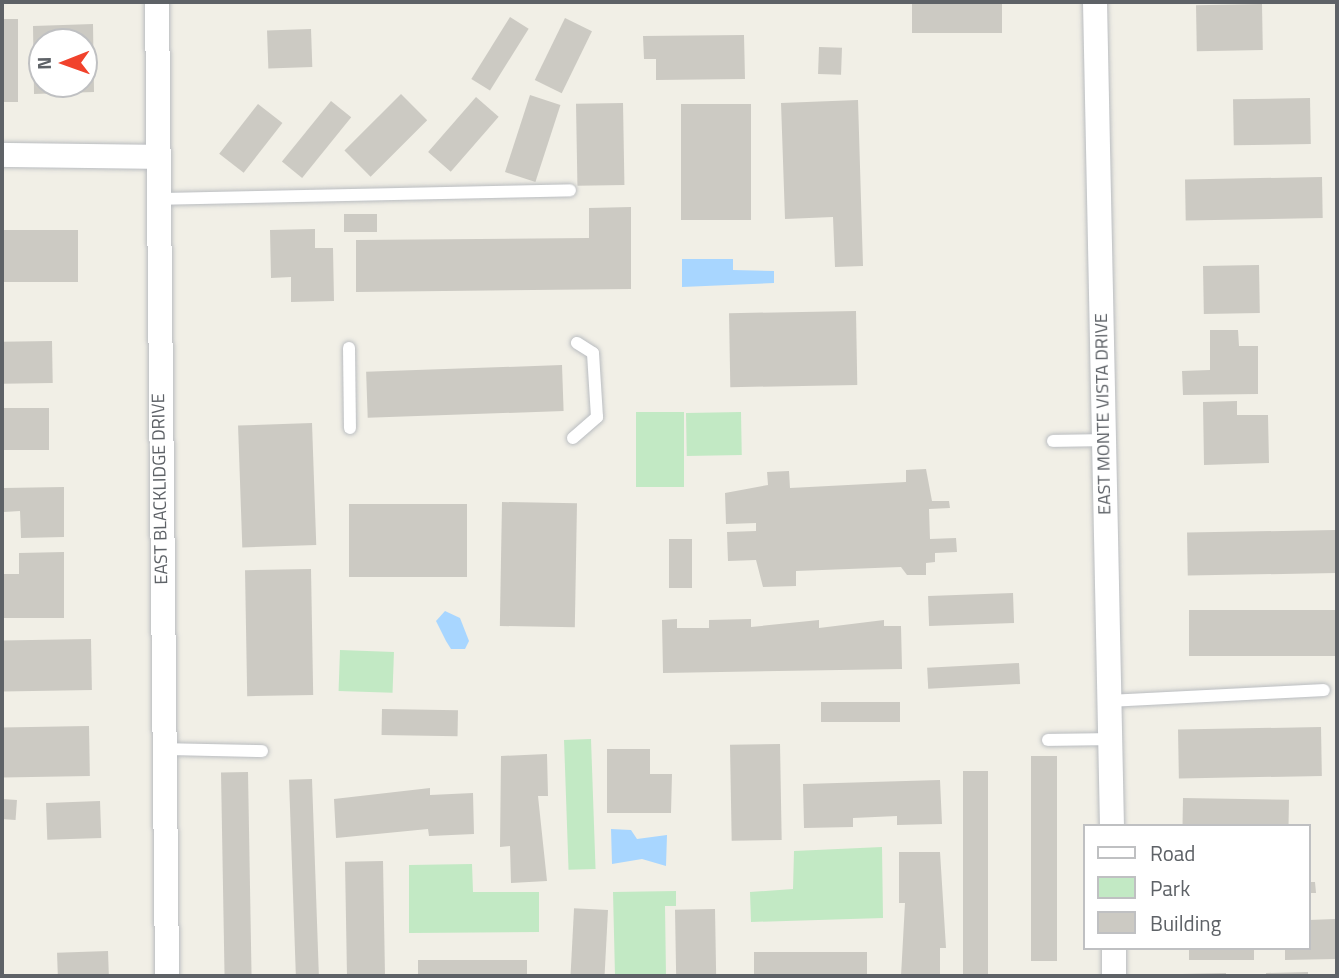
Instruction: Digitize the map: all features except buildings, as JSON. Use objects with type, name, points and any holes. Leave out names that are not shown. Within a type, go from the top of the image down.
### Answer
[{"type":"street","name":"EAST BLACKLIDGE DRIVE","points":[[157,2],[155,157],[167,976]]},
{"type":"street","name":"EAST MONTE VISTA DRIVE","points":[[1095,2],[1111,824]]},
{"type":"street","points":[[2,155],[155,157]]},
{"type":"street","points":[[1114,950],[1114,976]]},
{"type":"lane","points":[[156,199],[570,190]]},
{"type":"lane","points":[[573,438],[597,417],[593,353],[577,343]]},
{"type":"lane","points":[[349,348],[350,428]]},
{"type":"lane","points":[[1053,441],[1104,440]]},
{"type":"lane","points":[[1109,701],[1324,690]]},
{"type":"lane","points":[[1048,740],[1110,739]]},
{"type":"lane","points":[[164,750],[262,751]]},
{"type":"green space","points":[[636,412],[684,412],[684,487],[636,487]]},
{"type":"green space","points":[[741,412],[742,455],[687,456],[686,413]]},
{"type":"green space","points":[[340,650],[394,652],[393,693],[339,691]]},
{"type":"green space","points":[[591,739],[596,869],[569,870],[564,740]]},
{"type":"green space","points":[[882,847],[883,918],[751,922],[750,892],[793,889],[794,851]]},
{"type":"green space","points":[[472,864],[473,892],[539,892],[539,932],[409,933],[409,865]]},
{"type":"green space","points":[[676,891],[676,906],[665,906],[666,976],[615,976],[613,892]]},
{"type":"water","points":[[682,259],[733,259],[733,270],[774,271],[774,283],[682,287]]},
{"type":"water","points":[[445,611],[460,618],[469,641],[465,649],[451,649],[446,641],[436,621]]},
{"type":"water","points":[[611,829],[631,830],[637,839],[667,835],[666,866],[642,859],[612,864]]}]
